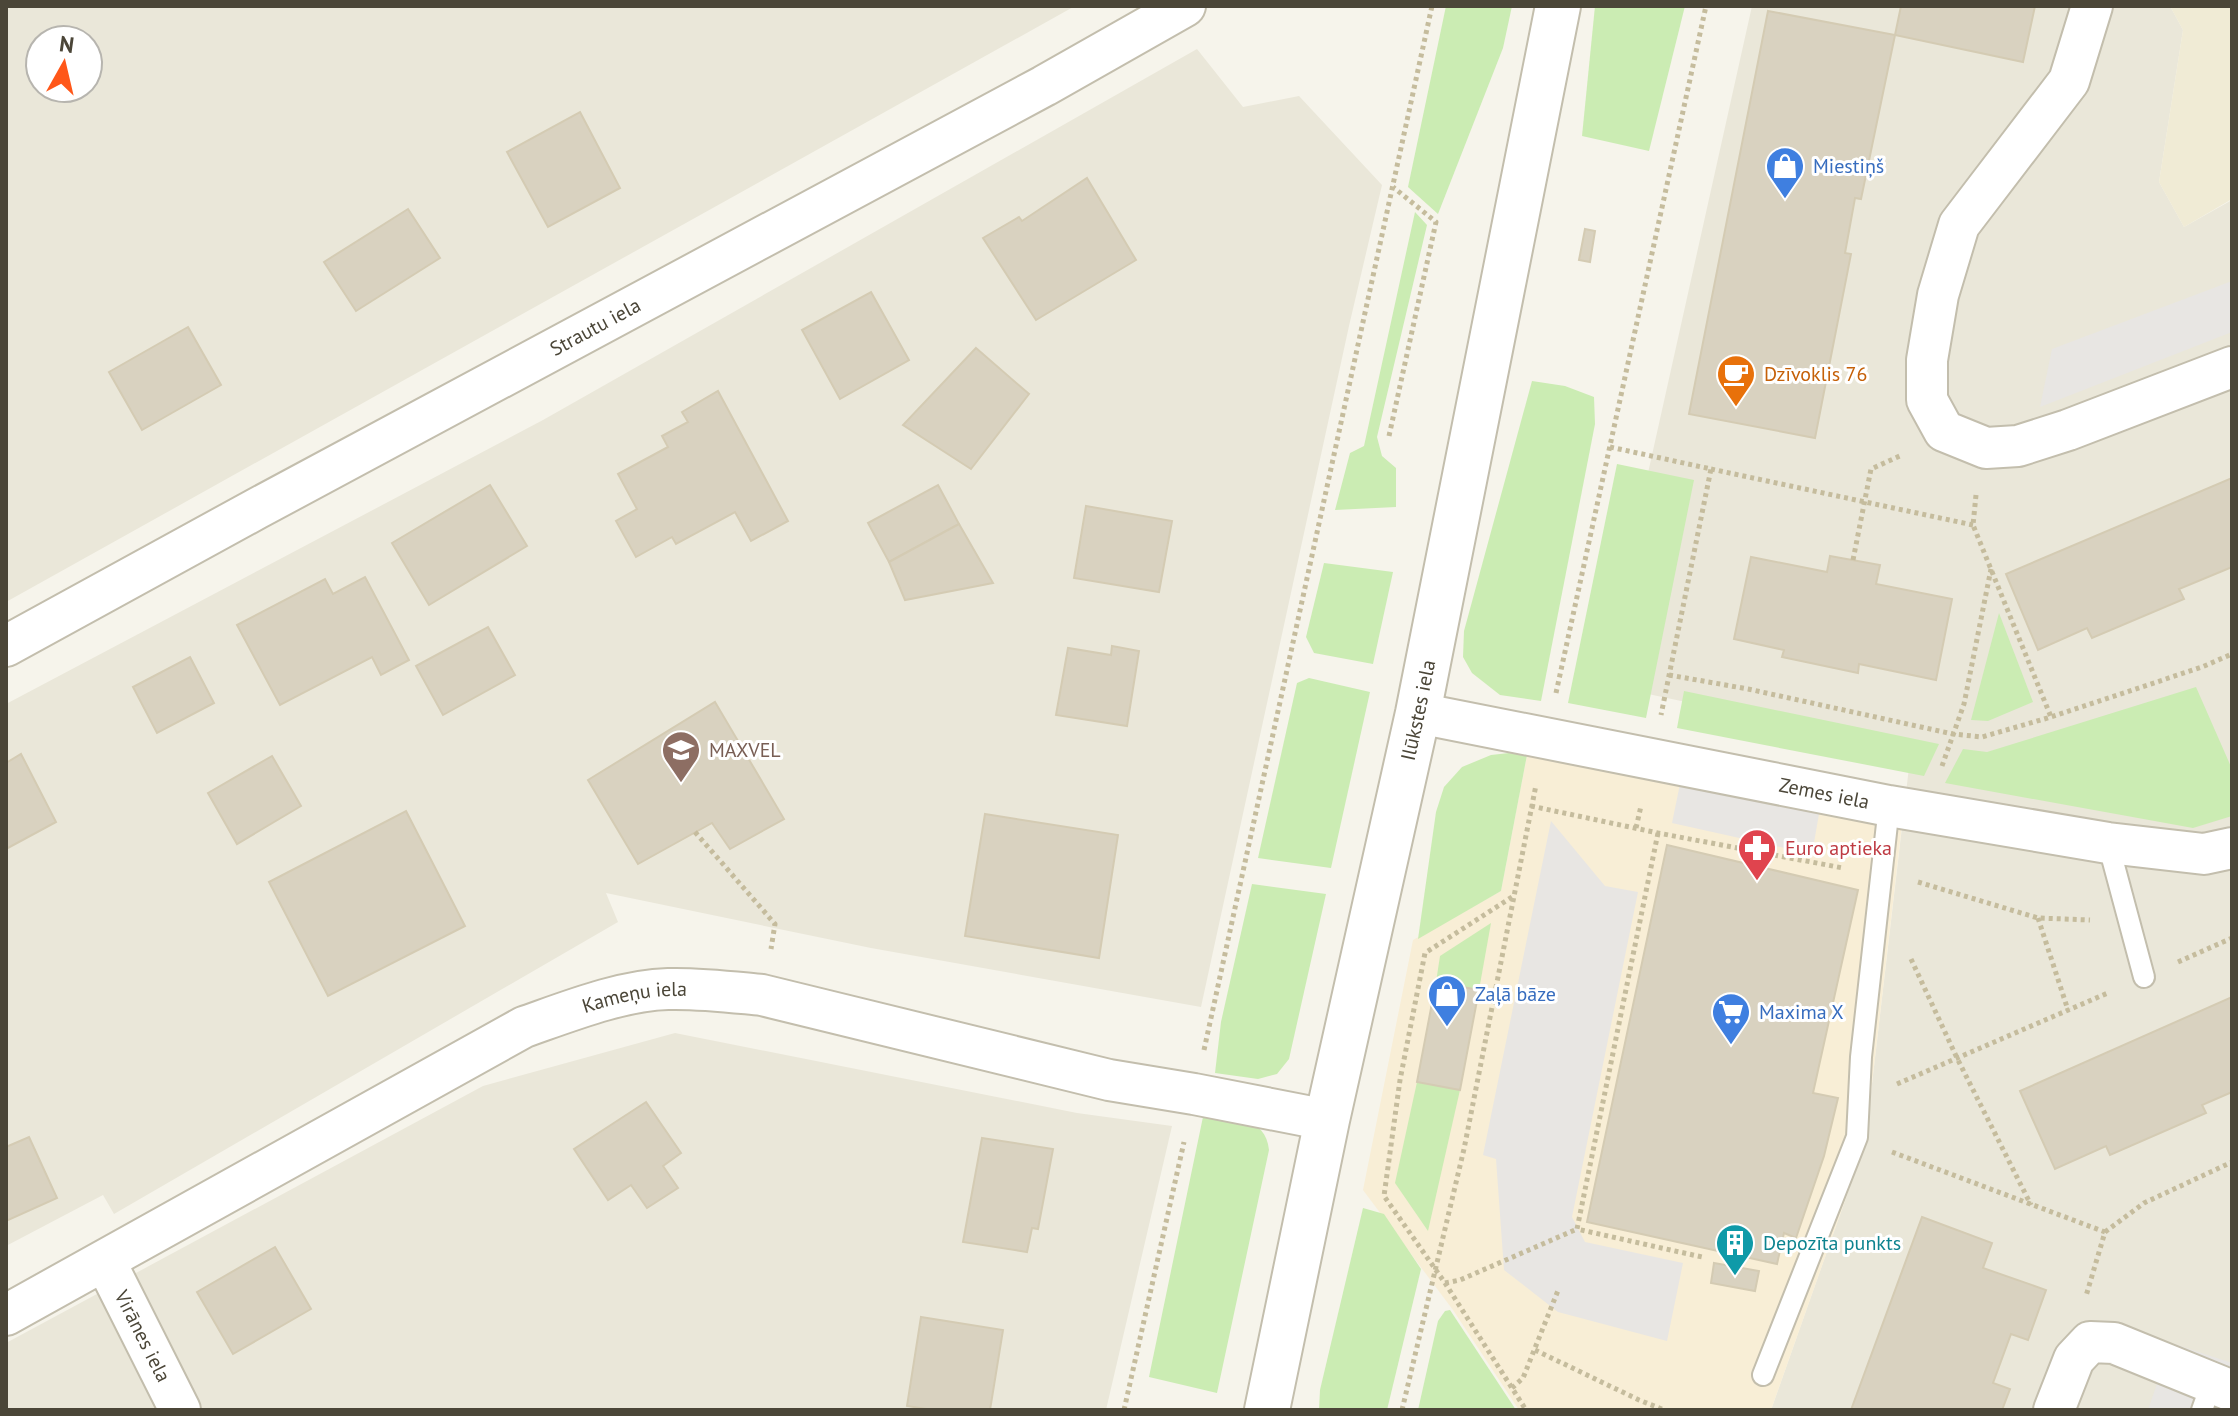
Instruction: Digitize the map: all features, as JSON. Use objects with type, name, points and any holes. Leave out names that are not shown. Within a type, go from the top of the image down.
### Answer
[{"type":"street","name":"Strautu iela","points":[[6,646],[1044,86],[1185,6]]},
{"type":"street","name":"Ilūkstes iela","points":[[1267,1410],[1327,1120],[1418,713],[1558,6]]},
{"type":"street","points":[[2092,6],[2069,81],[1959,225],[1938,295],[1927,360],[1927,400],[1944,431],[1986,448],[2018,446],[2232,367]]},
{"type":"street","name":"Zemes iela","points":[[1418,713],[1652,760],[2108,843],[2204,854],[2232,848]]},
{"type":"street","name":"Kameņu iela","points":[[6,1315],[524,1027],[613,998],[666,989],[762,995],[1109,1080],[1327,1120]]},
{"type":"street","name":"Virānes iela","points":[[105,1261],[180,1410]]},
{"type":"street","points":[[2054,1410],[2074,1359],[2090,1342],[2114,1343],[2215,1394]]},
{"type":"lane","points":[[1763,1375],[1857,1137],[1861,1057],[1881,875],[1907,808]]},
{"type":"lane","points":[[2108,843],[2144,977]]},
{"type":"path","points":[[1124,1410],[1432,6]]},
{"type":"path","points":[[1389,436],[1436,222],[1393,187]]},
{"type":"path","points":[[1853,560],[1871,469],[1913,450],[1944,431]]},
{"type":"path","points":[[1610,447],[1973,525]]},
{"type":"path","points":[[1636,828],[1711,469]]},
{"type":"path","points":[[1977,490],[1973,525],[2051,717]]},
{"type":"path","points":[[1907,808],[1953,734],[1964,704],[1991,569]]},
{"type":"path","points":[[1669,675],[1953,734],[1982,737],[2202,667],[2232,654]]},
{"type":"path","points":[[1531,806],[1658,833],[1914,880],[2038,918],[2130,922]]},
{"type":"path","points":[[695,832],[775,924],[762,995]]},
{"type":"path","points":[[1577,1229],[1658,833]]},
{"type":"path","points":[[1512,897],[1425,953],[1400,1080],[1384,1196],[1445,1283],[1526,1410]]},
{"type":"path","points":[[2038,918],[2068,1010]]},
{"type":"path","points":[[1897,1084],[2232,938]]},
{"type":"path","points":[[1907,950],[1957,1058],[2032,1205]]},
{"type":"path","points":[[1887,1150],[2105,1232]]},
{"type":"path","points":[[2090,1342],[2080,1319],[2105,1232],[2144,1203],[2232,1162]]},
{"type":"path","points":[[1445,1283],[1460,1280],[1577,1229],[1702,1257]]},
{"type":"path","points":[[1512,1388],[1523,1378],[1559,1288]]},
{"type":"path","points":[[1535,1350],[1664,1410]]},
{"type":"shaded area","points":[[6,6],[1075,6],[6,602]]},
{"type":"shaded area","points":[[1752,6],[2170,6],[2183,30],[2159,182],[2184,227],[2232,200],[2232,1410],[1771,1410],[1865,1144],[1911,750],[1601,684]]},
{"type":"shaded area","points":[[2170,6],[2232,6],[2232,199],[2184,227],[2159,182],[2183,30]]},
{"type":"shaded area","points":[[1197,49],[1243,107],[1299,96],[1382,185],[1201,1007],[871,948],[606,893],[618,922],[114,1214],[103,1195],[6,1246],[6,704],[543,420]]},
{"type":"shaded area","points":[[2232,281],[2232,332],[2040,407],[2052,349]]},
{"type":"shaded area","points":[[1527,755],[1819,814],[1903,816],[1865,1144],[1771,1410],[1519,1410],[1453,1310],[1363,1190],[1413,940],[1501,891]]},
{"type":"shaded area","points":[[1680,784],[1819,814],[1812,854],[1672,823]]},
{"type":"shaded area","points":[[1551,821],[1605,886],[1638,892],[1572,1217],[1585,1242],[1683,1263],[1667,1341],[1558,1312],[1504,1270],[1496,1159],[1483,1155]]},
{"type":"shaded area","points":[[675,1033],[1077,1113],[1172,1126],[1106,1410],[6,1410],[6,1343],[483,1086]]},
{"type":"shaded area","points":[[2171,1343],[2232,1363],[2232,1410],[2148,1410]]},
{"type":"green space","points":[[1446,6],[1512,6],[1503,48],[1438,214],[1408,187]]},
{"type":"green space","points":[[1595,6],[1685,6],[1649,151],[1582,136]]},
{"type":"green space","points":[[1415,212],[1427,225],[1377,437],[1382,456],[1396,468],[1396,507],[1335,510],[1350,453],[1364,446]]},
{"type":"green space","points":[[1532,381],[1565,386],[1594,397],[1595,424],[1541,701],[1500,695],[1472,673],[1463,657],[1464,631]]},
{"type":"green space","points":[[1617,464],[1694,480],[1646,718],[1568,703]]},
{"type":"green space","points":[[1324,563],[1393,572],[1373,664],[1314,653],[1306,637]]},
{"type":"green space","points":[[1999,613],[2033,702],[1988,721],[1971,720]]},
{"type":"green space","points":[[1309,678],[1370,692],[1331,868],[1258,858],[1297,683]]},
{"type":"green space","points":[[2196,687],[2232,769],[2232,816],[2193,828],[1945,783],[1963,749],[1987,752]]},
{"type":"green space","points":[[1684,691],[1939,744],[1924,776],[1677,728]]},
{"type":"green space","points":[[1491,755],[1527,755],[1501,891],[1418,939],[1436,812],[1444,787],[1462,767]]},
{"type":"green space","points":[[1252,884],[1326,894],[1289,1059],[1277,1074],[1258,1079],[1215,1073],[1221,1022]]},
{"type":"green space","points":[[1491,923],[1479,990],[1436,982],[1440,956]]},
{"type":"green space","points":[[1417,1082],[1460,1090],[1428,1231],[1395,1183]]},
{"type":"green space","points":[[1204,1112],[1254,1125],[1262,1131],[1269,1150],[1217,1393],[1149,1377]]},
{"type":"green space","points":[[1363,1208],[1384,1214],[1421,1269],[1387,1410],[1319,1410],[1320,1390]]},
{"type":"green space","points":[[1450,1310],[1516,1410],[1418,1410],[1438,1321],[1445,1311]]},
{"type":"building","points":[[1901,6],[2035,6],[2023,62],[1895,35]]},
{"type":"building","points":[[1768,11],[1895,35],[1861,199],[1855,198],[1845,253],[1851,254],[1815,438],[1689,414]]},
{"type":"building","points":[[580,112],[620,188],[548,227],[507,152]]},
{"type":"building","points":[[1087,178],[1136,260],[1036,320],[983,238],[1019,217],[1022,221]]},
{"type":"building","points":[[408,209],[440,258],[356,311],[324,262]]},
{"type":"building","points":[[1585,229],[1595,231],[1590,262],[1579,260]]},
{"type":"building","points":[[871,292],[909,360],[840,399],[802,330]]},
{"type":"building","points":[[188,327],[221,385],[142,430],[109,372]]},
{"type":"building","points":[[976,348],[1029,394],[971,469],[903,425]]},
{"type":"building","points":[[718,391],[788,521],[751,541],[735,512],[676,544],[672,537],[636,557],[616,521],[637,509],[618,474],[668,447],[662,436],[688,422],[682,412]]},
{"type":"building","points":[[2232,478],[2232,567],[2179,589],[2184,599],[2092,638],[2087,628],[2038,650],[2006,574]]},
{"type":"building","points":[[490,485],[527,546],[429,605],[392,543]]},
{"type":"building","points":[[938,485],[959,524],[889,562],[868,523]]},
{"type":"building","points":[[1086,506],[1172,521],[1159,592],[1074,578]]},
{"type":"building","points":[[959,524],[993,583],[905,600],[889,562]]},
{"type":"building","points":[[1830,556],[1880,565],[1876,584],[1952,599],[1936,680],[1859,664],[1858,673],[1782,657],[1784,650],[1734,639],[1751,557],[1827,572]]},
{"type":"building","points":[[365,577],[409,660],[381,675],[372,657],[280,705],[237,625],[325,579],[333,594]]},
{"type":"building","points":[[488,627],[515,675],[443,715],[416,666]]},
{"type":"building","points":[[1112,646],[1139,651],[1127,726],[1056,715],[1068,648],[1111,655]]},
{"type":"building","points":[[190,657],[214,703],[157,733],[133,687]]},
{"type":"building","points":[[715,702],[784,819],[730,849],[712,823],[638,864],[588,780]]},
{"type":"building","points":[[21,754],[56,822],[6,849],[6,763]]},
{"type":"building","points":[[272,756],[301,806],[237,844],[208,793]]},
{"type":"building","points":[[406,811],[465,926],[328,996],[269,882]]},
{"type":"building","points":[[985,814],[1118,835],[1099,958],[965,936]]},
{"type":"building","points":[[1667,845],[1858,890],[1813,1093],[1838,1098],[1824,1156],[1796,1238],[1784,1233],[1777,1264],[1587,1222]]},
{"type":"building","points":[[1436,982],[1479,990],[1460,1090],[1417,1082]]},
{"type":"building","points":[[2232,997],[2232,1092],[2202,1105],[2206,1113],[2110,1155],[2106,1146],[2055,1169],[2020,1091]]},
{"type":"building","points":[[646,1102],[681,1153],[663,1166],[678,1188],[647,1208],[631,1185],[608,1200],[574,1149]]},
{"type":"building","points":[[29,1137],[57,1198],[6,1221],[6,1147]]},
{"type":"building","points":[[982,1138],[1053,1149],[1038,1229],[1032,1228],[1027,1252],[963,1242]]},
{"type":"building","points":[[1922,1217],[1992,1243],[1983,1268],[2046,1290],[2028,1340],[2011,1334],[1993,1383],[2010,1389],[2002,1410],[1851,1410]]},
{"type":"building","points":[[275,1247],[311,1309],[233,1354],[197,1292]]},
{"type":"building","name":"Depozīta punkts","points":[[1714,1263],[1759,1271],[1755,1291],[1711,1283]]},
{"type":"building","points":[[921,1317],[1003,1330],[990,1410],[933,1410],[907,1406]]},
{"type":"place","name":"Miestiņš","points":[[1785,200]]},
{"type":"place","name":"Dzīvoklis 76","points":[[1736,408]]},
{"type":"place","name":"MAXVEL","points":[[681,784]]},
{"type":"place","name":"Euro aptieka","points":[[1757,882]]},
{"type":"place","name":"Zaļā bāze","points":[[1447,1028]]},
{"type":"place","name":"Maxima X","points":[[1731,1046]]},
{"type":"place","name":"Depozīta punkts","points":[[1735,1277]]}]
